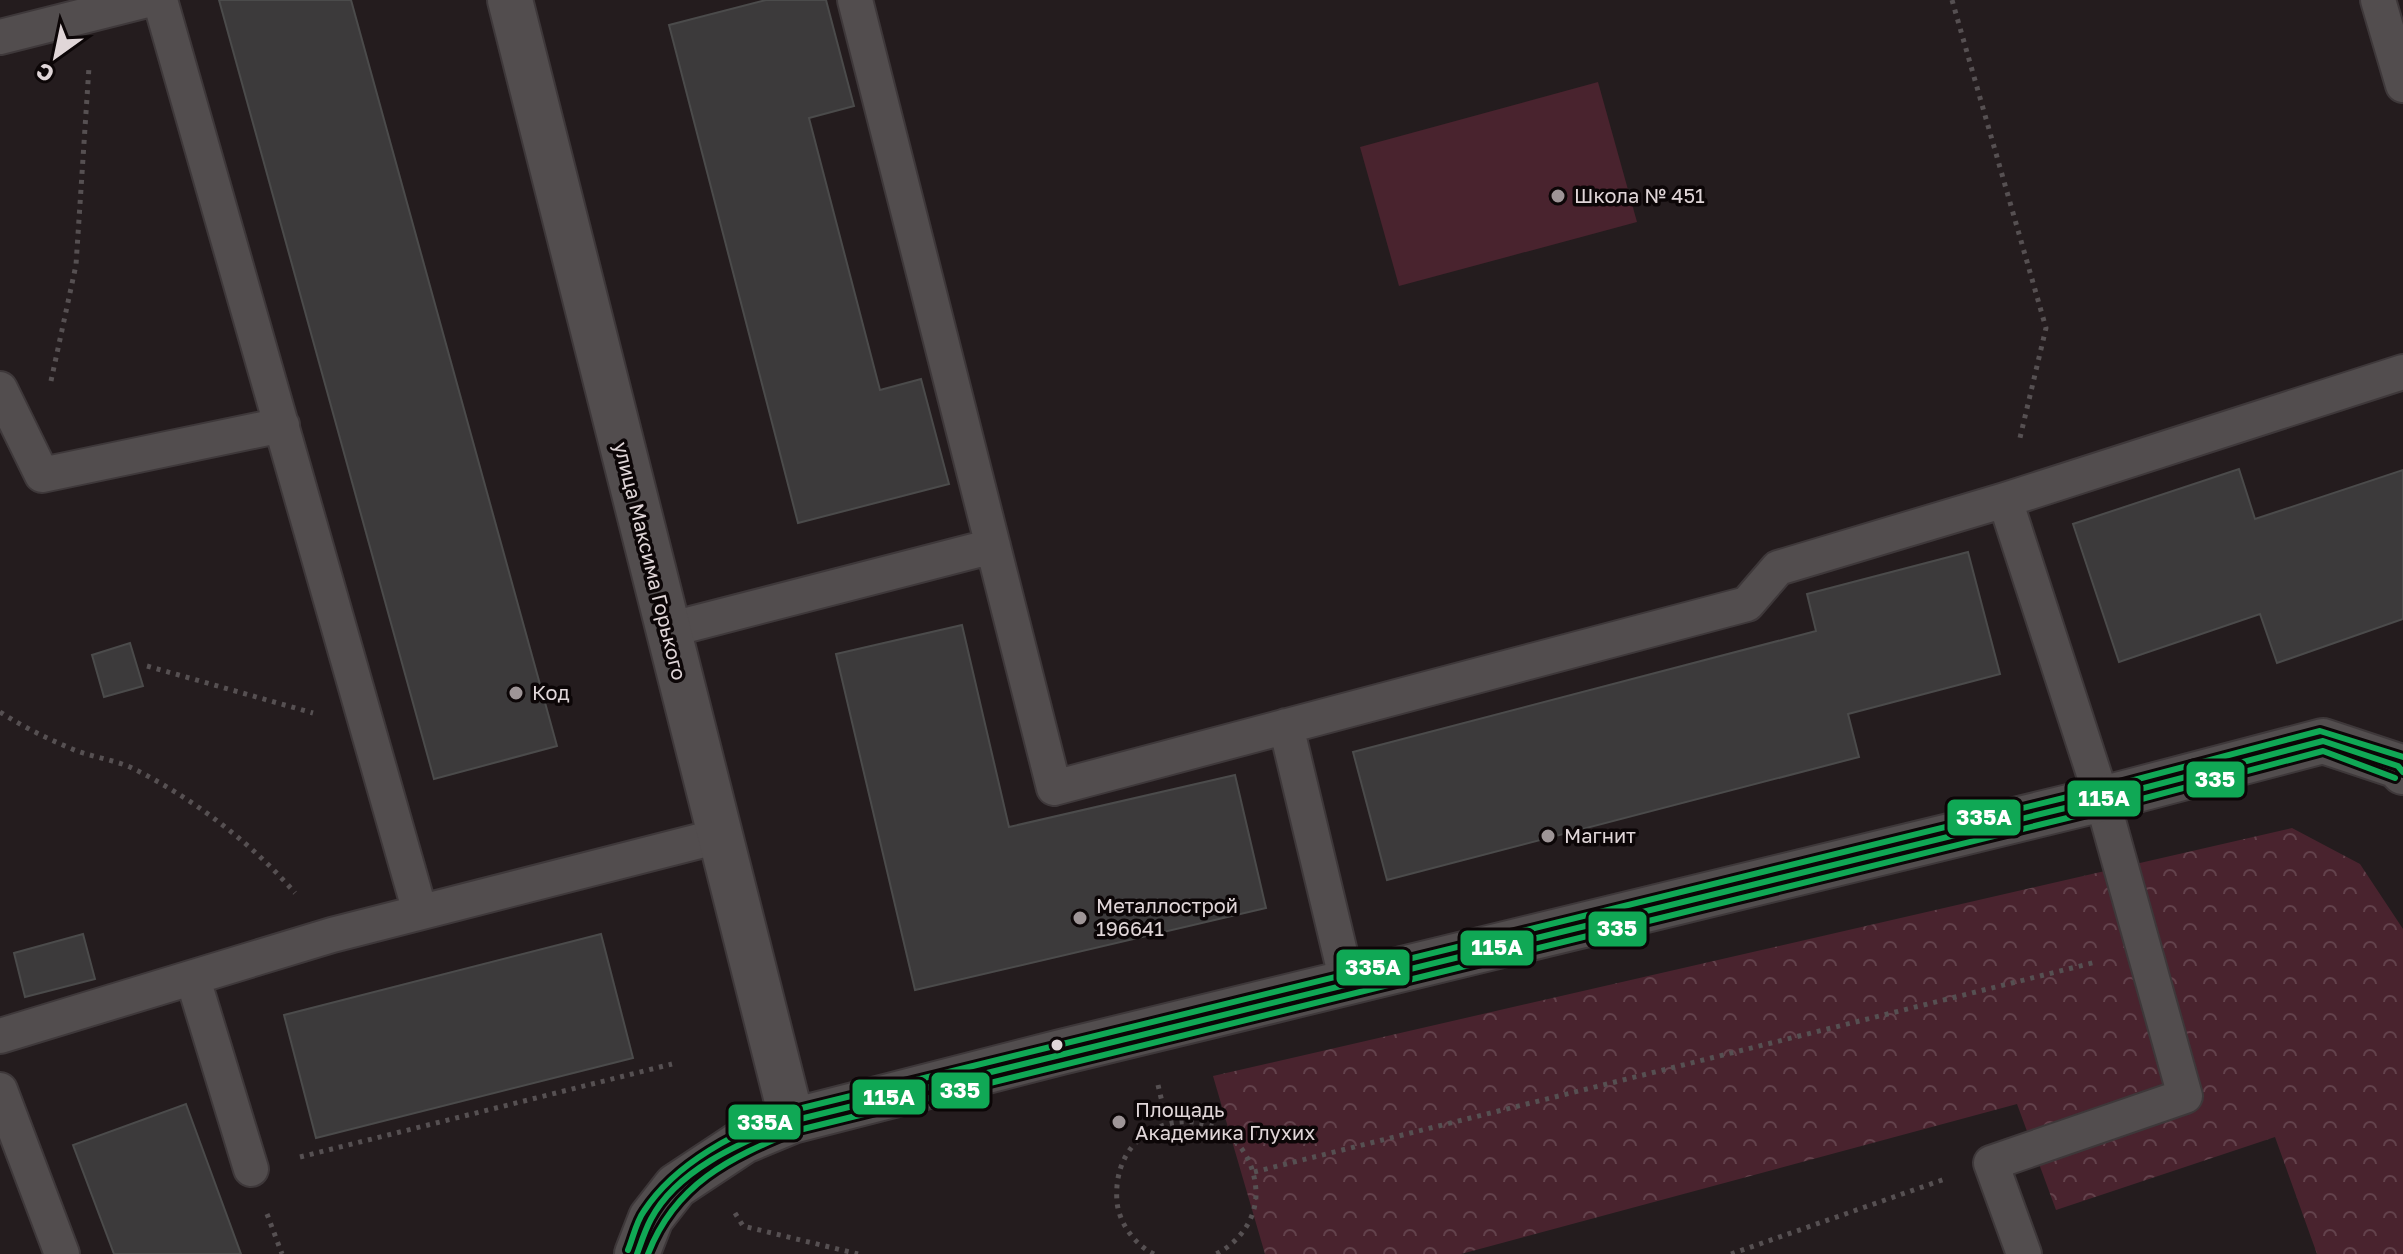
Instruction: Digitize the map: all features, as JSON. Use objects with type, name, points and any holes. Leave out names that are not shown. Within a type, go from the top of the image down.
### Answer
[{"type":"street","name":"улица Максима Горького","points":[[510,0],[792,1121]]},
{"type":"street","points":[[637,1254],[651,1218],[676,1186],[744,1141],[792,1121],[1347,982],[2102,799],[2323,741],[2401,765]]},
{"type":"lane","points":[[0,37],[147,0]]},
{"type":"lane","points":[[160,0],[420,912]]},
{"type":"lane","points":[[855,0],[1054,788],[1747,604],[1778,568],[2005,500],[2403,372]]},
{"type":"lane","points":[[2378,0],[2403,85]]},
{"type":"lane","points":[[0,389],[42,475],[282,425]]},
{"type":"lane","points":[[2005,500],[2102,799],[2185,1096],[1991,1163],[2024,1254]]},
{"type":"lane","points":[[668,630],[993,546]]},
{"type":"lane","points":[[1286,726],[1347,982]]},
{"type":"lane","points":[[0,1036],[332,935],[719,836]]},
{"type":"lane","points":[[193,979],[251,1169]]},
{"type":"lane","points":[[0,1090],[62,1254]]},
{"type":"path","points":[[1952,0],[2046,328],[2005,500]]},
{"type":"path","points":[[25,439],[54,375],[76,265],[93,14]]},
{"type":"path","points":[[147,666],[368,729]]},
{"type":"path","points":[[0,712],[54,741],[128,766],[178,795],[228,830],[284,880],[332,935]]},
{"type":"path","points":[[1254,1172],[2144,950]]},
{"type":"path","points":[[282,1254],[251,1169],[672,1064]]},
{"type":"path","points":[[1160,1096],[1167,1123]]},
{"type":"path","points":[[1154,1254],[1130,1234],[1117,1209],[1115,1182],[1124,1155],[1142,1135],[1167,1123],[1195,1121],[1221,1130],[1242,1148],[1254,1172],[1256,1200],[1248,1227],[1229,1248],[1216,1254]]},
{"type":"path","points":[[1731,1254],[1991,1163]]},
{"type":"path","points":[[726,1199],[743,1226],[858,1254]]},
{"type":"green space","points":[[1598,82],[1637,222],[1399,286],[1360,147]]},
{"type":"green space","points":[[2292,828],[2360,864],[2403,929],[2403,1254],[2317,1254],[2275,1137],[2056,1210],[2017,1104],[1461,1254],[1265,1254],[1213,1076]]},
{"type":"building","points":[[219,0],[351,0],[557,746],[434,779]]},
{"type":"building","points":[[766,0],[826,0],[854,106],[809,118],[880,390],[921,379],[949,484],[798,523],[669,25]]},
{"type":"building","points":[[2239,469],[2255,519],[2403,470],[2403,619],[2277,663],[2260,614],[2119,662],[2073,524]]},
{"type":"building","points":[[1968,552],[2000,674],[1848,714],[1859,757],[1387,880],[1353,752],[1816,631],[1807,594]]},
{"type":"building","points":[[962,625],[1009,827],[1235,775],[1266,908],[915,990],[836,654]]},
{"type":"building","points":[[130,643],[143,686],[104,697],[92,655]]},
{"type":"building","points":[[83,934],[95,979],[25,997],[14,953]]},
{"type":"building","points":[[601,934],[633,1058],[316,1138],[284,1015]]},
{"type":"building","points":[[186,1104],[241,1254],[114,1254],[73,1145]]},
{"type":"transit line","name":"335А","points":[[628,1250],[641,1215],[673,1177],[709,1150],[790,1111],[2100,789],[2320,731],[2403,757]]},
{"type":"transit line","name":"115А","points":[[637,1254],[651,1219],[677,1186],[713,1159],[792,1121],[2102,799],[2323,741],[2398,766],[2403,772]]},
{"type":"transit line","name":"335","points":[[648,1254],[659,1230],[689,1191],[727,1163],[795,1131],[2104,809],[2323,751],[2395,778]]},
{"type":"place","name":"Школа № 451","points":[[1558,196]]},
{"type":"place","name":"Код","points":[[516,693]]},
{"type":"place","name":"Магнит","points":[[1548,836]]},
{"type":"place","name":"Металлострой 196641","points":[[1080,918]]},
{"type":"place","name":"Площадь Академика Глухих","points":[[1119,1122]]}]
